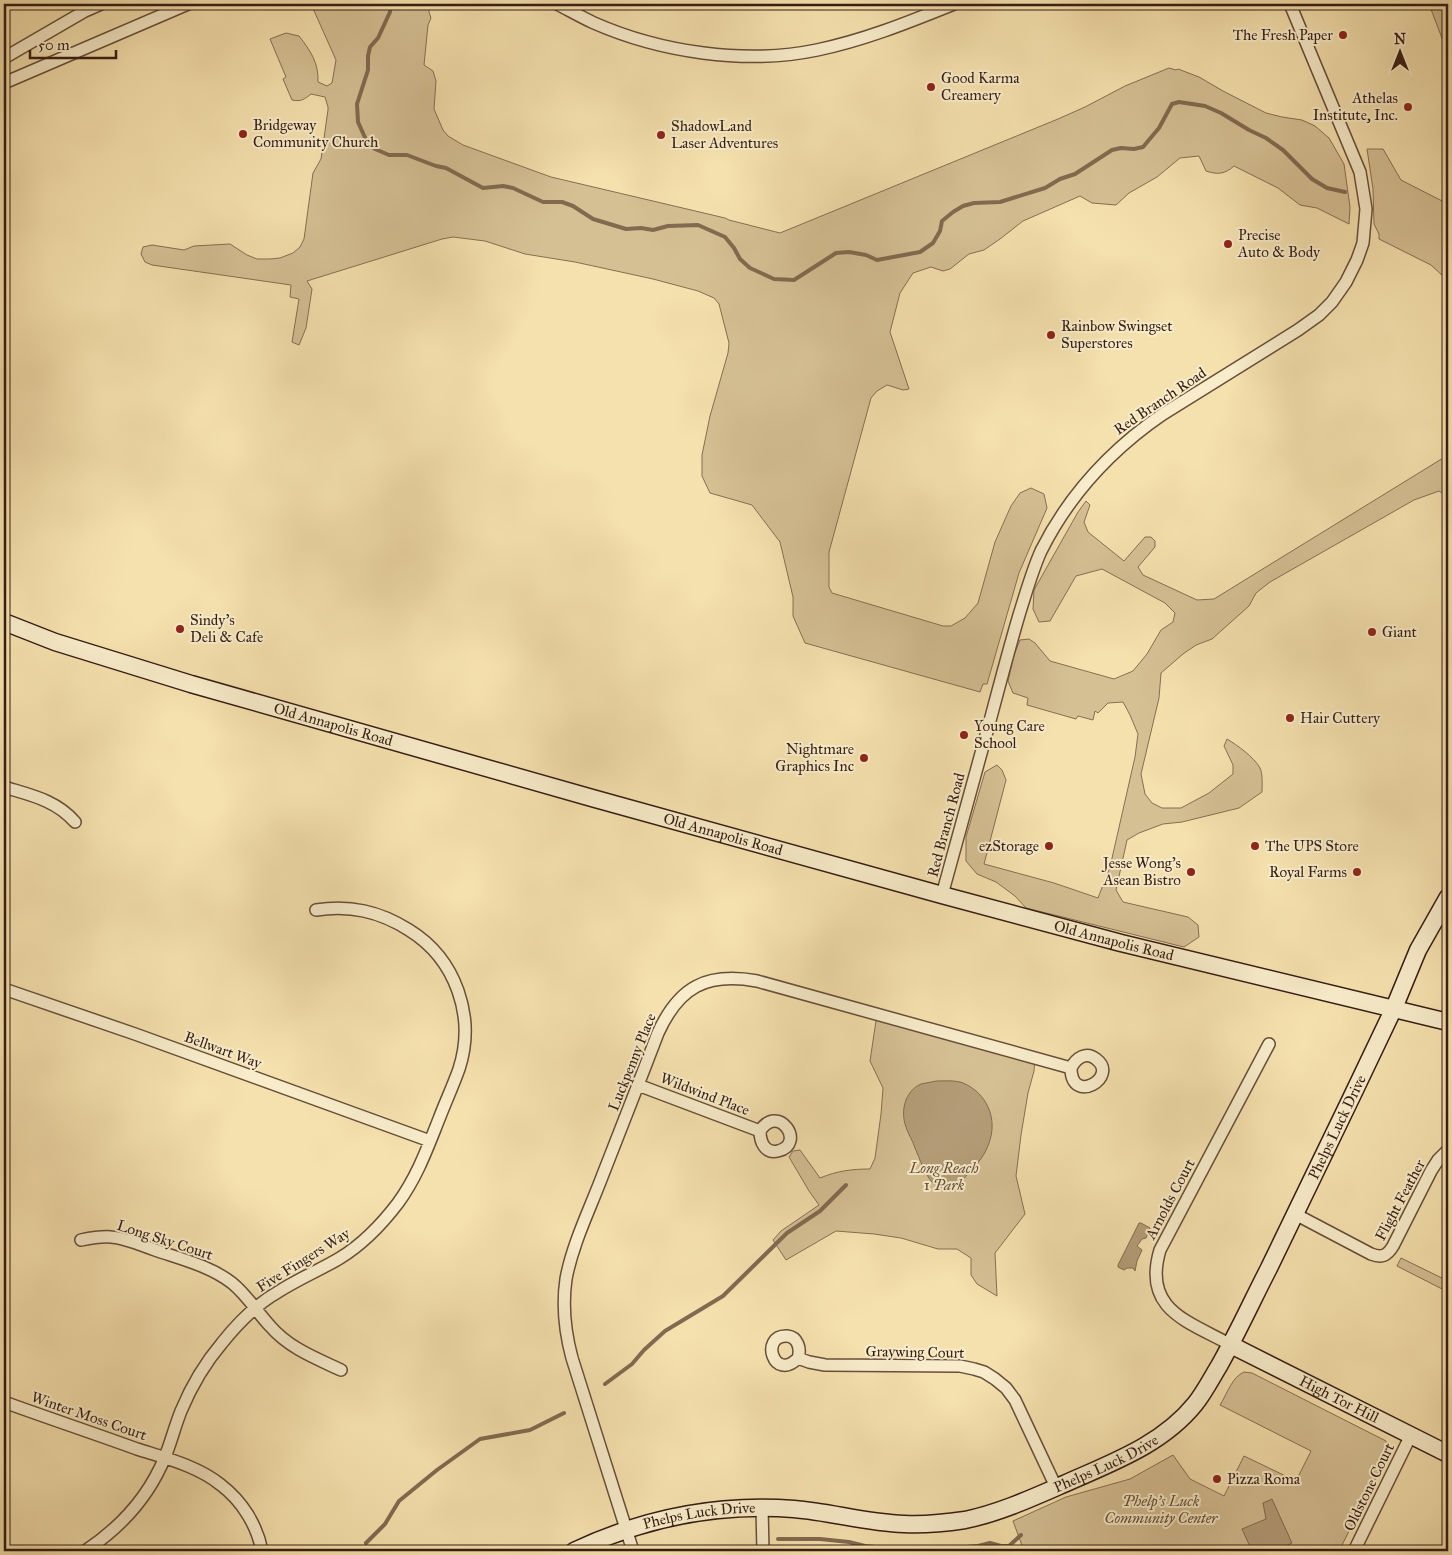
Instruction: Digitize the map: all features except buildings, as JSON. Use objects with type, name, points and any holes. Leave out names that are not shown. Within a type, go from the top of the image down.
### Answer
[{"type":"main road","name":"Old Annapolis Road","points":[[4,622],[55,642],[191,684],[942,896],[1121,943],[1448,1022]]},
{"type":"main road","name":"Phelps Luck Drive","points":[[574,1551],[626,1529],[663,1518],[762,1507],[823,1513],[882,1523],[941,1523],[966,1520],[991,1513],[1056,1487],[1138,1450],[1174,1426],[1197,1403],[1231,1345],[1394,1008],[1418,950],[1448,897]]},
{"type":"main road","name":"High Tor Hill","points":[[1231,1345],[1448,1454]]},
{"type":"street","points":[[4,58],[58,26],[101,4]]},
{"type":"street","points":[[4,83],[188,4]]},
{"type":"street","points":[[556,4],[593,22],[646,41],[683,50],[750,56],[807,52],[838,45],[892,29],[954,4]]},
{"type":"street","name":"Red Branch Road","points":[[942,896],[1008,654],[1032,575],[1042,550],[1071,500],[1116,451],[1143,427],[1320,315],[1346,282],[1357,260],[1362,243],[1366,209],[1360,172],[1290,4]]},
{"type":"street","points":[[4,787],[52,803],[67,813],[75,822]]},
{"type":"street","name":"Five Fingers Way","points":[[85,1551],[105,1538],[124,1520],[152,1482],[164,1458],[192,1387],[221,1343],[256,1308],[276,1292],[343,1257],[382,1223],[410,1185],[420,1167],[459,1069],[463,1051],[464,1013],[460,992],[443,960],[418,935],[401,925],[369,912],[352,908],[334,907],[316,910]]},
{"type":"street","name":"Luckpenny Place","points":[[633,1551],[572,1358],[564,1320],[564,1298],[566,1279],[572,1256],[665,1016],[684,993],[708,981],[737,978],[757,981],[1071,1068]]},
{"type":"street","name":"Bellwart Way","points":[[4,989],[135,1034],[430,1141]]},
{"type":"street","name":"Arnolds Court","points":[[1231,1345],[1178,1316],[1168,1307],[1160,1295],[1155,1270],[1160,1250],[1269,1044]]},
{"type":"street","name":"Wildwind Place","points":[[638,1085],[760,1131]]},
{"type":"street","name":"Flight Feather","points":[[1295,1214],[1371,1254],[1384,1257],[1393,1246],[1438,1160],[1448,1150]]},
{"type":"street","name":"Long Sky Court","points":[[81,1240],[96,1236],[126,1240],[221,1275],[234,1285],[256,1308],[270,1327],[285,1341],[303,1353],[341,1370]]},
{"type":"street","name":"Graywing Court","points":[[798,1358],[825,1365],[960,1366],[984,1372],[1006,1388],[1014,1400],[1056,1487]]},
{"type":"street","name":"Winter Moss Court","points":[[4,1402],[164,1458],[208,1476],[236,1498],[255,1527],[260,1538],[262,1551]]},
{"type":"street","name":"Oldstone Court","points":[[1354,1551],[1411,1435]]},
{"type":"street","points":[[762,1507],[763,1551]]},
{"type":"green space","points":[[311,4],[430,4],[429,12],[431,18],[428,25],[424,65],[433,71],[436,81],[434,109],[443,130],[448,136],[463,145],[551,177],[725,218],[780,233],[1058,119],[1125,86],[1169,68],[1178,69],[1199,77],[1266,113],[1302,120],[1315,126],[1329,138],[1344,164],[1350,207],[1349,224],[1317,208],[1300,205],[1278,188],[1234,166],[1228,171],[1214,173],[1206,171],[1199,156],[1180,158],[1157,177],[1129,193],[1116,205],[1092,203],[1080,196],[1023,221],[984,250],[969,254],[950,269],[943,271],[931,267],[913,273],[900,293],[890,332],[909,389],[903,390],[887,385],[877,391],[871,398],[829,552],[829,587],[832,593],[943,626],[951,626],[965,618],[978,603],[995,542],[1011,506],[1020,493],[1031,488],[1044,494],[1047,508],[1019,573],[987,684],[983,684],[980,692],[805,643],[793,616],[793,597],[780,542],[752,505],[710,493],[702,476],[702,455],[729,343],[719,304],[714,298],[698,291],[653,279],[575,262],[525,254],[485,241],[453,237],[307,281],[312,289],[306,328],[299,345],[292,342],[299,299],[290,297],[291,285],[152,265],[145,262],[141,254],[143,247],[152,245],[184,250],[194,246],[230,244],[257,259],[280,258],[293,253],[300,247],[304,239],[313,173],[321,159],[328,107],[325,97],[311,94],[303,100],[292,100],[283,79],[286,77],[270,39],[286,33],[299,36],[313,57],[317,69],[318,82],[327,86],[332,83],[336,60]]},
{"type":"green space","points":[[1429,4],[1448,4],[1448,54]]},
{"type":"green space","points":[[1367,149],[1383,149],[1401,180],[1448,204],[1448,280],[1431,265],[1379,239],[1379,234],[1374,224],[1373,189]]},
{"type":"green space","points":[[1448,455],[1448,500],[1439,491],[1414,500],[1270,582],[1256,593],[1249,606],[1212,639],[1196,645],[1161,673],[1159,698],[1141,774],[1145,794],[1152,803],[1162,808],[1181,808],[1209,793],[1233,774],[1233,765],[1224,746],[1227,739],[1254,760],[1262,773],[1262,792],[1239,808],[1182,822],[1163,824],[1139,833],[1127,840],[1116,890],[1123,902],[1188,917],[1198,925],[1199,937],[1184,947],[1026,908],[1015,896],[996,882],[977,874],[966,861],[966,837],[985,772],[997,765],[1002,770],[1006,780],[984,864],[1054,883],[1098,898],[1110,867],[1135,757],[1138,734],[1123,702],[1108,703],[1098,713],[1095,711],[1093,720],[1078,716],[1076,719],[1027,705],[1028,698],[1013,693],[1008,681],[1014,655],[1020,640],[1029,639],[1035,643],[1050,661],[1114,679],[1133,671],[1147,654],[1161,630],[1173,622],[1175,613],[1165,603],[1102,569],[1076,576],[1050,621],[1039,622],[1033,609],[1034,590],[1086,501],[1090,505],[1084,522],[1088,532],[1124,561],[1145,537],[1151,537],[1155,541],[1155,547],[1138,567],[1143,575],[1197,600],[1214,599]]},
{"type":"green space","name":"Long Reach 1 Park","points":[[877,1014],[1035,1058],[1021,1135],[1016,1176],[1025,1214],[995,1253],[997,1296],[977,1284],[971,1275],[971,1258],[957,1249],[938,1249],[901,1238],[836,1231],[786,1260],[773,1240],[781,1231],[819,1205],[789,1157],[793,1151],[800,1150],[820,1178],[844,1171],[870,1169],[875,1158],[883,1088],[870,1061]]},
{"type":"green space","points":[[1401,1258],[1448,1281],[1448,1292],[1397,1266]]},
{"type":"green space","name":"Phelp's Luck Community Center","points":[[1244,1372],[1252,1373],[1386,1441],[1389,1451],[1387,1456],[1339,1551],[1024,1551],[1013,1521],[1066,1497],[1130,1479],[1173,1455],[1190,1479],[1224,1496],[1244,1456],[1296,1481],[1311,1451],[1220,1405],[1233,1382]]},
{"type":"shaded area","points":[[936,1081],[957,1081],[971,1087],[984,1100],[991,1116],[991,1134],[983,1155],[963,1179],[955,1186],[949,1188],[942,1188],[934,1184],[929,1178],[922,1166],[904,1121],[905,1102],[911,1091],[921,1084]]},
{"type":"shaded area","points":[[1139,1223],[1150,1228],[1146,1238],[1142,1239],[1137,1246],[1142,1250],[1135,1271],[1133,1268],[1124,1270],[1118,1267],[1118,1265]]},
{"type":"shaded area","points":[[1272,1499],[1292,1543],[1274,1551],[1252,1551],[1242,1529],[1266,1519],[1263,1503]]},
{"type":"waterway","points":[[390,4],[390,12],[378,38],[370,47],[368,70],[357,104],[358,122],[367,142],[375,149],[389,155],[407,155],[446,168],[483,188],[503,186],[513,188],[543,202],[562,202],[573,206],[593,219],[626,229],[641,228],[653,230],[668,226],[698,225],[725,237],[740,259],[750,268],[774,279],[794,280],[836,253],[849,252],[866,255],[877,260],[920,252],[933,243],[940,231],[942,221],[963,206],[974,203],[1000,202],[1045,188],[1060,179],[1075,174],[1112,150],[1143,147],[1159,128],[1172,104],[1179,102],[1205,106],[1221,113],[1266,138],[1283,150],[1312,179],[1327,188],[1345,192]]},
{"type":"waterway","points":[[605,1384],[632,1364],[665,1331],[723,1296],[787,1233],[820,1211],[846,1185]]},
{"type":"waterway","points":[[366,1543],[385,1524],[399,1501],[437,1470],[480,1439],[530,1430],[564,1413]]},
{"type":"waterway","points":[[919,1551],[978,1546],[990,1543],[1009,1546],[1021,1535]]},
{"type":"waterway","points":[[778,1539],[820,1539],[917,1551]]},
{"type":"waterway","points":[[736,1551],[744,1547]]},
{"type":"place","name":"The Fresh Paper","points":[[1343,35]]},
{"type":"place","name":"Good Karma Creamery","points":[[931,87]]},
{"type":"place","name":"Athelas Institute, Inc.","points":[[1408,107]]},
{"type":"place","name":"Bridgeway Community Church","points":[[243,134]]},
{"type":"place","name":"ShadowLand Laser Adventures","points":[[661,135]]},
{"type":"place","name":"Precise Auto & Body","points":[[1228,244]]},
{"type":"place","name":"Rainbow Swingset Superstores","points":[[1051,335]]},
{"type":"place","name":"Sindy's Deli & Cafe","points":[[180,629]]},
{"type":"place","name":"Giant","points":[[1372,632]]},
{"type":"place","name":"Hair Cuttery","points":[[1290,718]]},
{"type":"place","name":"Young Care School","points":[[964,735]]},
{"type":"place","name":"Nightmare Graphics Inc","points":[[864,758]]},
{"type":"place","name":"ezStorage","points":[[1049,846]]},
{"type":"place","name":"The UPS Store","points":[[1255,846]]},
{"type":"place","name":"Jesse Wong's Asean Bistro","points":[[1191,872]]},
{"type":"place","name":"Royal Farms","points":[[1357,872]]},
{"type":"place","name":"Pizza Roma","points":[[1217,1479]]}]
